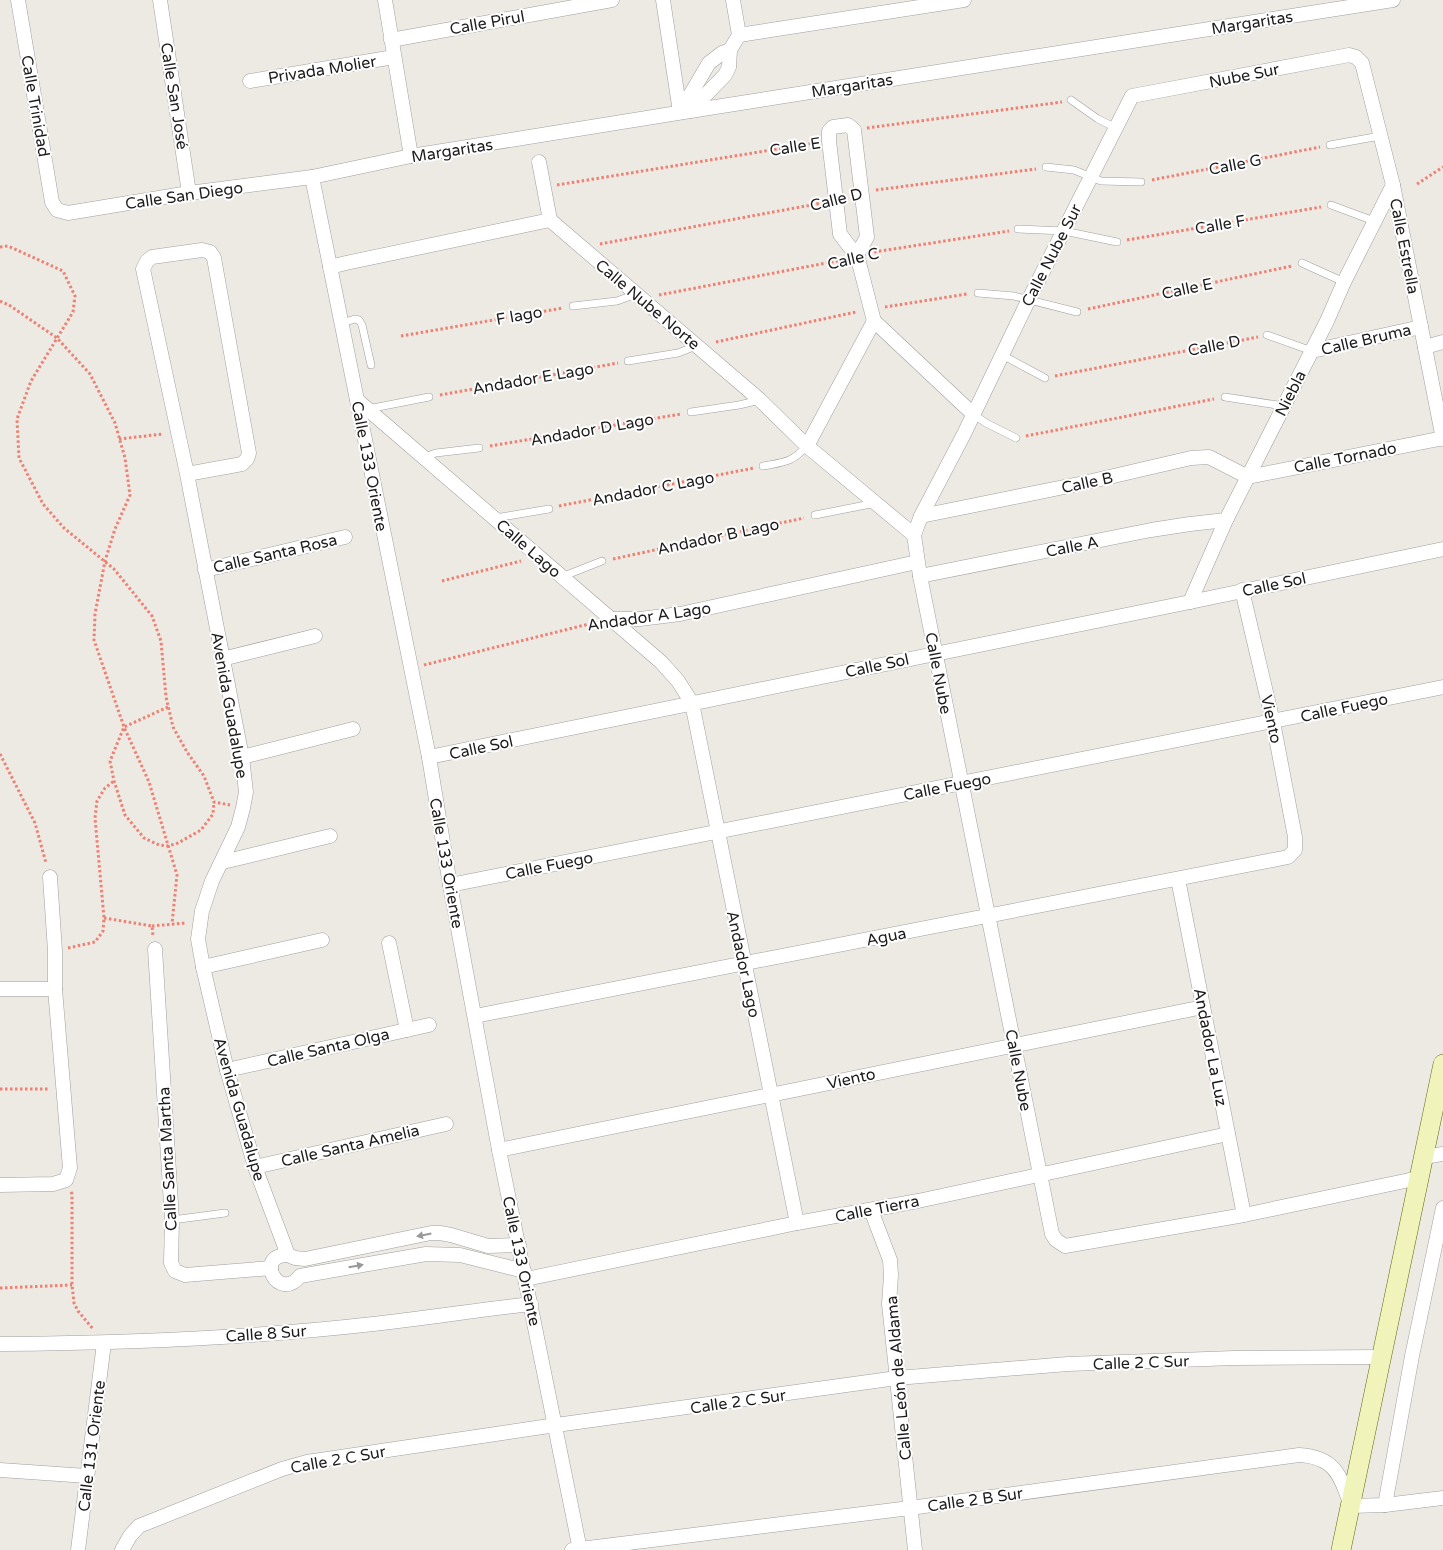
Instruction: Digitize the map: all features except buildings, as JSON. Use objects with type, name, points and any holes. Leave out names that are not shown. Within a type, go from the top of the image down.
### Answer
[{"type":"main road","points":[[1341,1550],[1443,1064]]},
{"type":"street","name":"Calle Trinidad","points":[[18,0],[52,202],[57,210]]},
{"type":"street","name":"Calle San José","points":[[160,0],[189,193]]},
{"type":"street","points":[[385,0],[411,156]]},
{"type":"street","name":"Calle Pirul","points":[[391,40],[612,0]]},
{"type":"street","points":[[663,0],[685,112]]},
{"type":"street","points":[[685,112],[725,74],[729,67],[731,59],[730,50],[739,35],[733,0]]},
{"type":"street","points":[[739,35],[964,0]]},
{"type":"street","name":"Margaritas","points":[[312,177],[411,156],[1393,0]]},
{"type":"street","points":[[685,112],[710,63],[722,53],[730,50]]},
{"type":"street","name":"Nube Sur","points":[[1132,96],[1349,56],[1356,57]]},
{"type":"street","name":"Privada Molier","points":[[250,81],[394,57]]},
{"type":"street","name":"Calle Estrella","points":[[1356,57],[1362,63],[1393,185],[1443,438]]},
{"type":"street","name":"Calle Nube Sur","points":[[914,535],[921,516],[964,434],[1029,299],[1132,96]]},
{"type":"street","name":"Calle E","points":[[829,141],[829,131],[833,127],[848,125],[854,130]]},
{"type":"street","points":[[854,130],[867,236],[857,255]]},
{"type":"street","points":[[829,141],[840,234],[857,255],[872,315],[973,414]]},
{"type":"street","points":[[330,267],[550,220],[539,162]]},
{"type":"street","name":"Calle San Diego","points":[[57,210],[68,213],[189,193],[312,177]]},
{"type":"street","name":"Calle 133 Oriente","points":[[312,177],[342,323],[362,404],[429,758],[499,1150],[556,1425],[577,1550]]},
{"type":"street","name":"Niebla","points":[[1190,602],[1226,520],[1327,321],[1344,282],[1393,185]]},
{"type":"street","name":"Calle Nube Norte","points":[[550,220],[760,400],[807,446],[914,535]]},
{"type":"street","name":"Avenida Guadalupe","points":[[187,474],[242,464],[247,459],[249,453],[214,258],[210,252],[202,250],[152,257],[147,261],[143,269],[187,474],[242,757],[246,792],[238,827],[223,862],[212,881],[200,922],[198,939],[227,1070],[255,1167],[288,1255]]},
{"type":"street","points":[[807,446],[872,315]]},
{"type":"street","name":"Calle Bruma","points":[[1312,351],[1421,327]]},
{"type":"street","points":[[1425,346],[1443,342]]},
{"type":"street","name":"Calle Lago","points":[[362,404],[661,662],[678,681],[692,703]]},
{"type":"street","name":"Calle Tornado","points":[[1248,476],[1443,438]]},
{"type":"street","name":"Calle B","points":[[921,516],[1078,484],[1192,458],[1209,456],[1248,476]]},
{"type":"street","name":"Calle A","points":[[920,576],[1151,530],[1226,520]]},
{"type":"street","name":"Calle Nube","points":[[914,535],[917,562],[961,784],[1052,1234],[1056,1240],[1065,1246],[1244,1215],[1419,1178]]},
{"type":"street","name":"Calle Santa Rosa","points":[[205,570],[345,537]]},
{"type":"street","name":"Calle Sol","points":[[429,758],[1443,549]]},
{"type":"street","name":"Andador A Lago","points":[[610,619],[640,619],[680,614],[917,562]]},
{"type":"street","name":"Viento","points":[[1242,590],[1273,722],[1295,836],[1295,850]]},
{"type":"street","points":[[222,659],[315,636]]},
{"type":"street","name":"Calle Fuego","points":[[450,884],[1443,687]]},
{"type":"street","name":"Andador Lago","points":[[692,703],[797,1224]]},
{"type":"street","points":[[242,757],[353,730]]},
{"type":"street","points":[[223,862],[330,836]]},
{"type":"street","name":"Agua","points":[[474,1016],[1288,857],[1295,850]]},
{"type":"street","points":[[0,1185],[53,1184],[66,1180],[70,1168],[55,989],[55,951],[50,877]]},
{"type":"street","name":"Andador La Luz","points":[[1178,879],[1244,1215]]},
{"type":"street","points":[[203,967],[322,940]]},
{"type":"street","points":[[389,943],[407,1030]]},
{"type":"street","name":"Calle Santa Martha","points":[[155,949],[172,1220],[171,1263],[175,1271],[185,1275],[272,1273]]},
{"type":"street","points":[[0,989],[55,989]]},
{"type":"street","name":"Viento","points":[[499,1150],[1203,1006]]},
{"type":"street","name":"Calle Santa Olga","points":[[227,1070],[429,1025]]},
{"type":"street","name":"Calle Santa Amelia","points":[[255,1167],[446,1124]]},
{"type":"street","name":"Calle Tierra","points":[[525,1275],[871,1210],[1228,1134]]},
{"type":"street","points":[[1424,1156],[1443,1154]]},
{"type":"street","points":[[1384,1504],[1443,1208]]},
{"type":"street","name":"Calle León de Aldama","points":[[871,1210],[890,1260],[889,1304],[915,1550]]},
{"type":"street","points":[[519,1245],[488,1246],[451,1235],[431,1233],[305,1259],[282,1255],[272,1262],[272,1273],[282,1283],[287,1284],[300,1276],[426,1254],[448,1254],[476,1258],[525,1275]]},
{"type":"street","points":[[448,1254],[451,1235]]},
{"type":"street","name":"Calle 8 Sur","points":[[0,1344],[104,1343],[268,1334],[372,1324],[531,1304]]},
{"type":"street","name":"Calle 131 Oriente","points":[[78,1550],[104,1343]]},
{"type":"street","name":"Calle 2 C Sur","points":[[122,1550],[130,1536],[139,1526],[294,1465],[556,1425],[897,1378],[1068,1364],[1234,1358],[1382,1357]]},
{"type":"street","name":"Calle 2 B Sur","points":[[577,1550],[910,1508],[1299,1455],[1313,1456],[1328,1462],[1345,1489],[1351,1506]]},
{"type":"street","points":[[0,1470],[87,1476]]},
{"type":"street","points":[[1351,1506],[1443,1498]]},
{"type":"lane","points":[[1071,100],[1098,119],[1116,128]]},
{"type":"lane","points":[[1330,145],[1380,136]]},
{"type":"lane","points":[[1046,168],[1074,170],[1101,181],[1141,182]]},
{"type":"lane","points":[[1331,205],[1374,221]]},
{"type":"lane","points":[[1018,229],[1064,231],[1117,242]]},
{"type":"lane","points":[[1302,264],[1344,282]]},
{"type":"lane","points":[[978,293],[1014,296],[1077,312]]},
{"type":"lane","points":[[573,306],[640,297]]},
{"type":"lane","points":[[342,323],[355,319],[359,320],[362,325],[370,365]]},
{"type":"lane","points":[[1267,335],[1312,351]]},
{"type":"lane","points":[[628,361],[678,353],[697,345]]},
{"type":"lane","points":[[1002,355],[1045,378]]},
{"type":"lane","points":[[362,404],[429,397]]},
{"type":"lane","points":[[1225,397],[1284,406]]},
{"type":"lane","points":[[691,412],[760,400]]},
{"type":"lane","points":[[973,414],[986,423],[1016,438]]},
{"type":"lane","points":[[763,466],[787,462],[797,457],[807,446]]},
{"type":"lane","points":[[423,457],[436,453],[480,448]]},
{"type":"lane","points":[[815,515],[876,503]]},
{"type":"lane","points":[[494,518],[549,508]]},
{"type":"lane","points":[[563,578],[602,562]]},
{"type":"lane","points":[[172,1220],[226,1213]]},
{"type":"path","points":[[854,130],[1071,100]]},
{"type":"path","name":"Calle E","points":[[544,187],[829,141]]},
{"type":"path","name":"Calle G","points":[[1141,182],[1330,145]]},
{"type":"path","points":[[1417,184],[1443,167]]},
{"type":"path","name":"Calle D","points":[[862,192],[1046,168]]},
{"type":"path","name":"Calle D","points":[[582,247],[817,205],[836,198]]},
{"type":"path","name":"Calle F","points":[[1117,242],[1331,205]]},
{"type":"path","name":"Calle C","points":[[640,297],[838,262],[857,255],[1018,229]]},
{"type":"path","points":[[0,247],[8,246],[63,271],[75,296],[72,312],[32,380],[16,419],[19,458],[43,504],[64,528],[114,569],[152,616],[161,641],[166,698],[173,727],[187,752],[204,776],[214,802],[213,814],[201,830],[178,843],[168,846],[159,845],[144,838],[125,815],[110,761],[124,727],[168,707]]},
{"type":"path","name":"Calle E","points":[[1077,312],[1302,264]]},
{"type":"path","points":[[697,345],[872,315],[978,293]]},
{"type":"path","points":[[0,301],[9,305],[57,338],[90,374],[115,423],[125,458],[130,495],[115,529],[105,561],[94,614],[94,640],[124,727],[149,782],[177,875],[172,924]]},
{"type":"path","name":"F lago","points":[[401,336],[573,306]]},
{"type":"path","name":"Calle D","points":[[1045,378],[1267,335]]},
{"type":"path","name":"Andador E Lago","points":[[429,397],[628,361]]},
{"type":"path","points":[[1016,438],[1225,397]]},
{"type":"path","name":"Andador D Lago","points":[[480,448],[691,412]]},
{"type":"path","points":[[119,439],[178,432]]},
{"type":"path","name":"Andador C Lago","points":[[549,508],[763,466]]},
{"type":"path","name":"Andador B Lago","points":[[602,562],[815,515]]},
{"type":"path","points":[[442,581],[539,557]]},
{"type":"path","name":"Andador A Lago","points":[[411,667],[610,619]]},
{"type":"path","points":[[0,754],[35,824],[50,877]]},
{"type":"path","points":[[55,951],[95,942],[102,931],[104,918],[95,818],[97,801],[104,788],[114,781]]},
{"type":"path","points":[[214,802],[243,808]]},
{"type":"path","points":[[104,918],[152,926],[200,922]]},
{"type":"path","points":[[152,926],[155,949]]},
{"type":"path","points":[[0,1089],[62,1090]]},
{"type":"path","points":[[66,1180],[72,1194],[72,1285],[74,1303],[78,1311],[104,1343]]},
{"type":"path","points":[[0,1288],[72,1285]]}]
